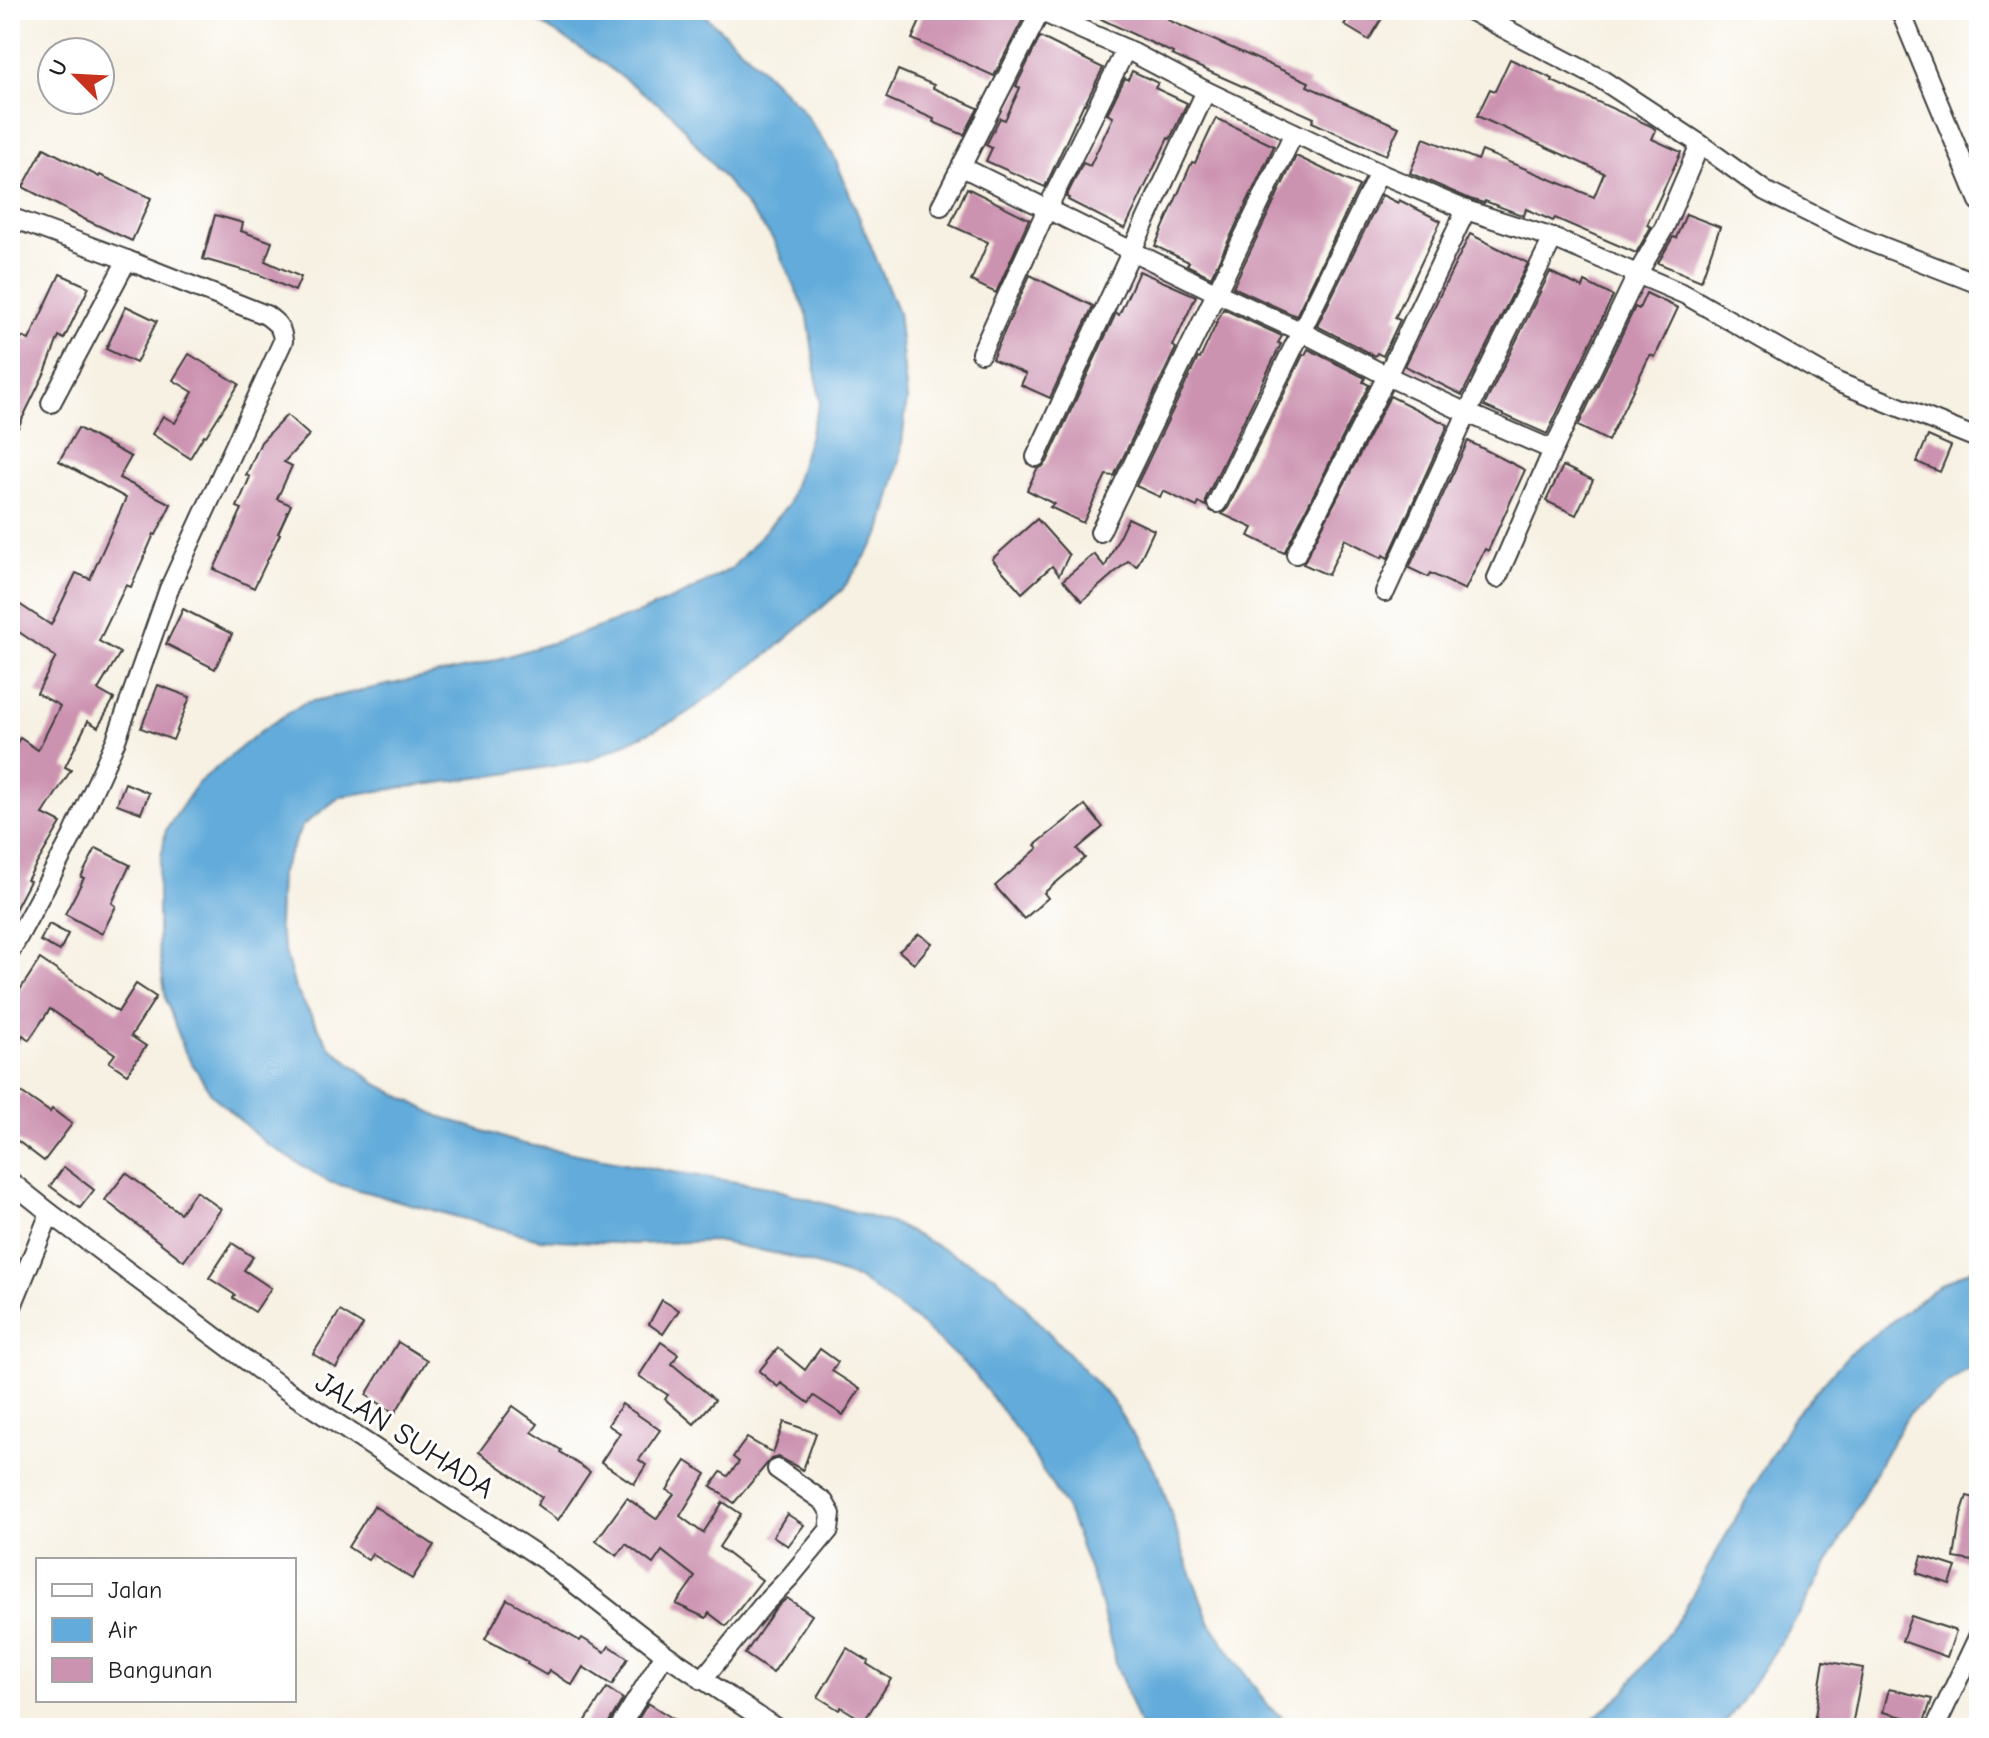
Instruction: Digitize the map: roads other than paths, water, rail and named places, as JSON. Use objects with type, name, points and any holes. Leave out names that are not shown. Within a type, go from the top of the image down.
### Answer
[{"type":"street","points":[[1469,10],[1601,79],[1765,191],[1858,237],[1979,284]]},
{"type":"street","points":[[1900,10],[1979,201]]},
{"type":"street","points":[[941,206],[1039,11],[1126,49],[1206,91],[1379,173],[1466,210],[1553,238],[1638,273],[1686,295],[1837,382],[1979,439]]},
{"type":"street","points":[[981,353],[1047,209],[1126,49]]},
{"type":"street","points":[[1036,457],[1206,91]]},
{"type":"street","points":[[1100,532],[1294,133]]},
{"type":"street","points":[[1497,578],[1553,450],[1638,273],[1664,228],[1700,144]]},
{"type":"street","points":[[962,167],[1387,376],[1553,450]]},
{"type":"street","points":[[1217,503],[1379,173]]},
{"type":"street","points":[[1296,554],[1387,376],[1466,210]]},
{"type":"street","points":[[10,217],[266,315],[282,330],[283,341],[169,589],[116,740],[72,837],[10,952]]},
{"type":"street","points":[[1385,592],[1467,413],[1553,238]]},
{"type":"street","points":[[51,403],[127,260]]},
{"type":"street","name":"JALAN SUHADA","points":[[10,1181],[283,1388],[546,1561],[665,1654],[776,1728]]},
{"type":"street","points":[[10,1311],[50,1213]]},
{"type":"street","points":[[702,1680],[829,1530],[831,1514],[824,1502],[777,1469]]},
{"type":"street","points":[[1935,1728],[1979,1635]]},
{"type":"street","points":[[619,1728],[665,1654]]},
{"type":"water","points":[[519,10],[699,10],[800,107],[834,156],[898,312],[907,399],[900,460],[880,535],[842,590],[770,653],[680,718],[590,760],[341,796],[302,826],[280,874],[278,926],[295,988],[329,1046],[377,1084],[439,1116],[519,1143],[768,1187],[894,1224],[996,1276],[1111,1399],[1159,1476],[1210,1623],[1268,1706],[1296,1728],[1142,1728],[1117,1667],[1097,1590],[1067,1510],[1024,1440],[972,1371],[918,1322],[859,1279],[788,1256],[715,1241],[634,1244],[539,1239],[329,1182],[264,1142],[212,1095],[185,1052],[166,1000],[158,945],[158,875],[166,830],[198,783],[262,730],[304,703],[471,667],[568,638],[688,592],[732,568],[788,505],[820,402],[808,317],[773,239],[672,114],[596,58]]},
{"type":"water","points":[[1979,1265],[1979,1365],[1910,1412],[1800,1613],[1721,1728],[1582,1728],[1624,1692],[1681,1615],[1793,1417],[1850,1353],[1940,1285]]}]
